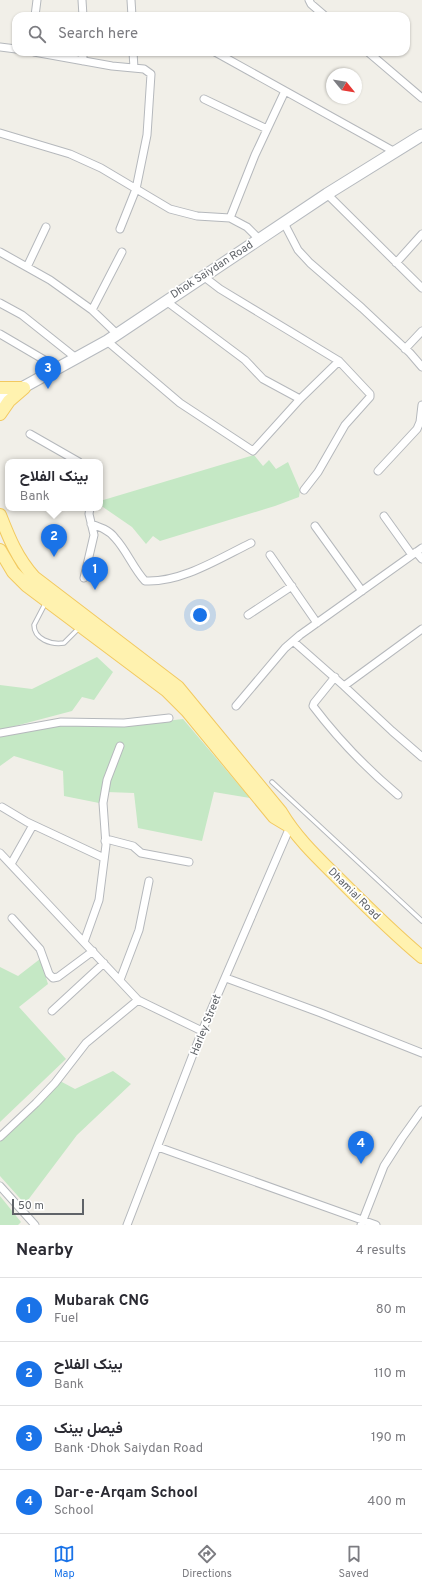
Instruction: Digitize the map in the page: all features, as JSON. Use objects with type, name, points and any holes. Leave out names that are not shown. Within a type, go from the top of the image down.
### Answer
[{"type":"main road","name":"Dhok Saiydan Road","points":[[0,400],[107,341],[327,194],[422,135]]},
{"type":"main road","points":[[0,388],[24,388]]},
{"type":"main road","points":[[0,414],[10,401],[24,388]]},
{"type":"main road","points":[[0,514],[9,540],[24,567],[77,619]]},
{"type":"main road","points":[[0,550],[12,572],[27,586],[46,601],[77,619]]},
{"type":"main road","name":"Dhamial Road","points":[[77,619],[178,687],[281,812],[290,827],[306,846],[382,921],[422,957]]},
{"type":"street","points":[[36,12],[37,0]]},
{"type":"street","points":[[82,0],[83,12]]},
{"type":"street","points":[[131,0],[132,12]]},
{"type":"street","points":[[308,0],[320,12]]},
{"type":"street","points":[[0,47],[12,48]]},
{"type":"street","points":[[56,56],[112,66],[134,68],[144,70],[151,74],[147,135],[136,189],[120,229]]},
{"type":"street","points":[[83,56],[83,61]]},
{"type":"street","points":[[133,56],[134,68]]},
{"type":"street","points":[[223,56],[396,152]]},
{"type":"street","points":[[373,56],[422,98]]},
{"type":"street","points":[[230,218],[254,155],[285,90]]},
{"type":"street","points":[[204,99],[267,129]]},
{"type":"street","points":[[0,133],[70,154],[101,168],[170,209],[196,216],[230,218],[247,227],[260,239]]},
{"type":"street","points":[[327,194],[422,288]]},
{"type":"street","points":[[284,223],[298,250],[310,263],[362,308],[422,367]]},
{"type":"street","points":[[27,267],[46,227]]},
{"type":"street","points":[[396,263],[422,234]]},
{"type":"street","points":[[0,252],[50,280],[92,310],[117,334]]},
{"type":"street","points":[[92,310],[122,252]]},
{"type":"street","points":[[203,276],[220,289],[339,361],[370,394],[370,397],[345,425],[318,472],[304,490]]},
{"type":"street","points":[[166,301],[245,360],[263,379],[300,398]]},
{"type":"street","points":[[0,303],[22,315],[76,358]]},
{"type":"street","points":[[405,349],[422,331]]},
{"type":"street","points":[[0,334],[58,368]]},
{"type":"street","points":[[107,341],[180,403],[253,450],[300,398],[339,361]]},
{"type":"street","points":[[378,471],[417,429],[420,422],[422,404]]},
{"type":"street","points":[[30,434],[74,459]]},
{"type":"street","points":[[84,578],[94,534],[90,511]]},
{"type":"street","points":[[384,516],[422,559]]},
{"type":"street","points":[[91,524],[104,529],[115,537],[137,572],[145,581],[158,582],[184,575],[252,543]]},
{"type":"street","points":[[316,526],[362,591]]},
{"type":"street","points":[[236,706],[285,648],[293,641],[417,552]]},
{"type":"street","points":[[270,555],[317,623]]},
{"type":"street","points":[[248,615],[292,586]]},
{"type":"street","points":[[344,686],[422,629]]},
{"type":"street","points":[[293,641],[392,731],[422,756]]},
{"type":"street","points":[[335,678],[313,706],[324,721],[368,769],[398,795]]},
{"type":"street","points":[[0,733],[61,722],[124,723],[169,718]]},
{"type":"street","points":[[84,942],[99,900],[104,858],[104,803],[106,787],[107,780],[120,746]]},
{"type":"street","points":[[2,807],[33,825],[104,858]]},
{"type":"street","points":[[10,864],[33,825]]},
{"type":"street","name":"Harley Street","points":[[127,1225],[202,1031],[290,827]]},
{"type":"street","points":[[105,841],[110,840],[133,846],[141,853],[189,862]]},
{"type":"street","points":[[0,853],[138,1000],[202,1031]]},
{"type":"street","points":[[120,980],[139,930],[149,882]]},
{"type":"street","points":[[12,918],[40,950],[49,974],[53,978],[58,977],[93,951]]},
{"type":"street","points":[[52,1011],[104,963]]},
{"type":"street","points":[[226,978],[321,1013],[422,1053]]},
{"type":"street","points":[[0,1137],[55,1083],[86,1043],[138,1000]]},
{"type":"street","points":[[362,1222],[384,1166],[422,1110]]},
{"type":"street","points":[[158,1147],[362,1222],[376,1225]]},
{"type":"street","points":[[0,1186],[35,1225]]},
{"type":"lane","points":[[46,601],[34,625],[34,630],[36,635],[46,641],[58,644],[68,640],[77,619]]},
{"type":"lane","points":[[272,782],[422,921]]},
{"type":"green space","points":[[254,455],[263,466],[269,460],[276,469],[288,462],[300,490],[299,497],[275,506],[160,541],[153,536],[146,544],[132,527],[103,507],[103,500]]},
{"type":"green space","points":[[97,657],[113,672],[94,700],[82,697],[72,711],[0,730],[0,685],[32,689]]},
{"type":"green space","points":[[183,719],[250,798],[214,792],[202,841],[138,828],[134,793],[107,792],[99,803],[64,796],[63,771],[14,756],[0,766],[0,736],[56,726],[139,724]]},
{"type":"green space","points":[[40,959],[48,984],[19,1007],[66,1059],[0,1122],[0,967],[18,976]]},
{"type":"green space","points":[[113,1071],[131,1084],[77,1135],[25,1204],[0,1176],[0,1140],[60,1081],[75,1089]]},
{"type":"green space","points":[[0,1196],[21,1222],[18,1225],[0,1225]]},
{"type":"place","name":"فیصل بینک","points":[[48,389]]},
{"type":"place","name":"بینک الفلاح","points":[[54,557]]},
{"type":"place","name":"Mubarak CNG","points":[[95,590]]},
{"type":"place","name":"Dar-e-Arqam School","points":[[361,1164]]}]
